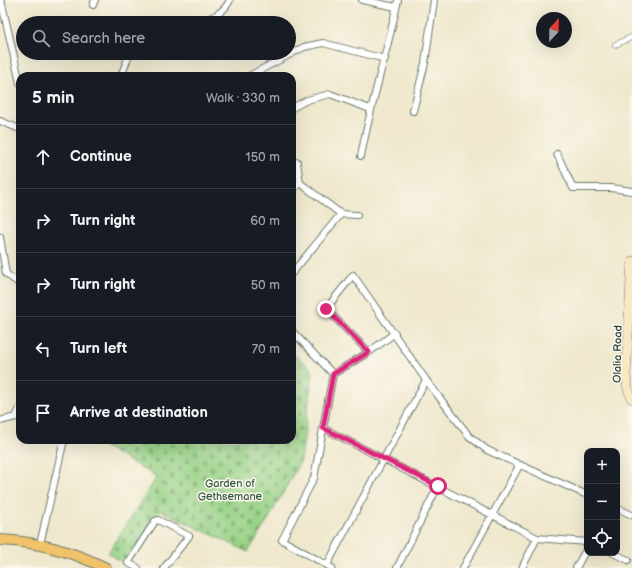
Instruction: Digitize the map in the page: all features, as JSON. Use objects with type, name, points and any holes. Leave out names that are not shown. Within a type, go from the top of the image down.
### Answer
[{"type":"main road","name":"Olalia Road","points":[[632,261],[626,376],[632,399]]},
{"type":"main road","points":[[0,540],[40,544],[76,554],[106,568]]},
{"type":"street","points":[[1,0],[18,72]]},
{"type":"street","points":[[216,16],[226,9],[230,0]]},
{"type":"street","points":[[362,0],[396,7]]},
{"type":"street","points":[[361,156],[370,109],[385,59],[398,0]]},
{"type":"street","points":[[414,111],[425,63],[434,0]]},
{"type":"street","points":[[614,45],[632,38]]},
{"type":"street","points":[[296,51],[304,47],[323,43],[385,59]]},
{"type":"street","points":[[123,72],[127,60]]},
{"type":"street","points":[[257,72],[279,60]]},
{"type":"street","points":[[296,106],[307,100],[330,94],[370,109]]},
{"type":"street","points":[[0,121],[16,128]]},
{"type":"street","points":[[557,154],[573,188],[611,188],[632,191]]},
{"type":"street","points":[[297,162],[300,183],[341,214],[357,215]]},
{"type":"street","points":[[296,186],[300,183]]},
{"type":"street","points":[[296,268],[341,214]]},
{"type":"street","points":[[0,237],[6,274],[16,281]]},
{"type":"street","points":[[369,352],[326,309],[353,275],[426,380],[469,436],[487,450],[519,466],[584,494]]},
{"type":"street","points":[[394,333],[369,352],[333,374],[314,478],[282,540],[330,567],[384,459],[426,380]]},
{"type":"street","points":[[296,335],[333,374]]},
{"type":"street","points":[[0,421],[16,417]]},
{"type":"street","points":[[323,428],[537,538],[584,542]]},
{"type":"street","points":[[40,544],[63,444]]},
{"type":"street","points":[[463,568],[519,466]]},
{"type":"street","points":[[397,568],[438,486]]},
{"type":"street","points":[[620,509],[632,515]]},
{"type":"street","points":[[138,568],[128,563],[155,521],[158,520],[189,536],[164,568]]},
{"type":"street","points":[[522,568],[537,538]]},
{"type":"street","points":[[576,568],[584,553]]},
{"type":"street","points":[[619,556],[628,560]]},
{"type":"green space","name":"Garden of Gethsemane","points":[[296,356],[313,370],[301,460],[268,520],[248,552],[160,510],[125,564],[108,553],[157,477],[100,444],[296,444]]},
{"type":"route","points":[[326,309],[369,352],[333,374],[323,428],[438,486]]}]
